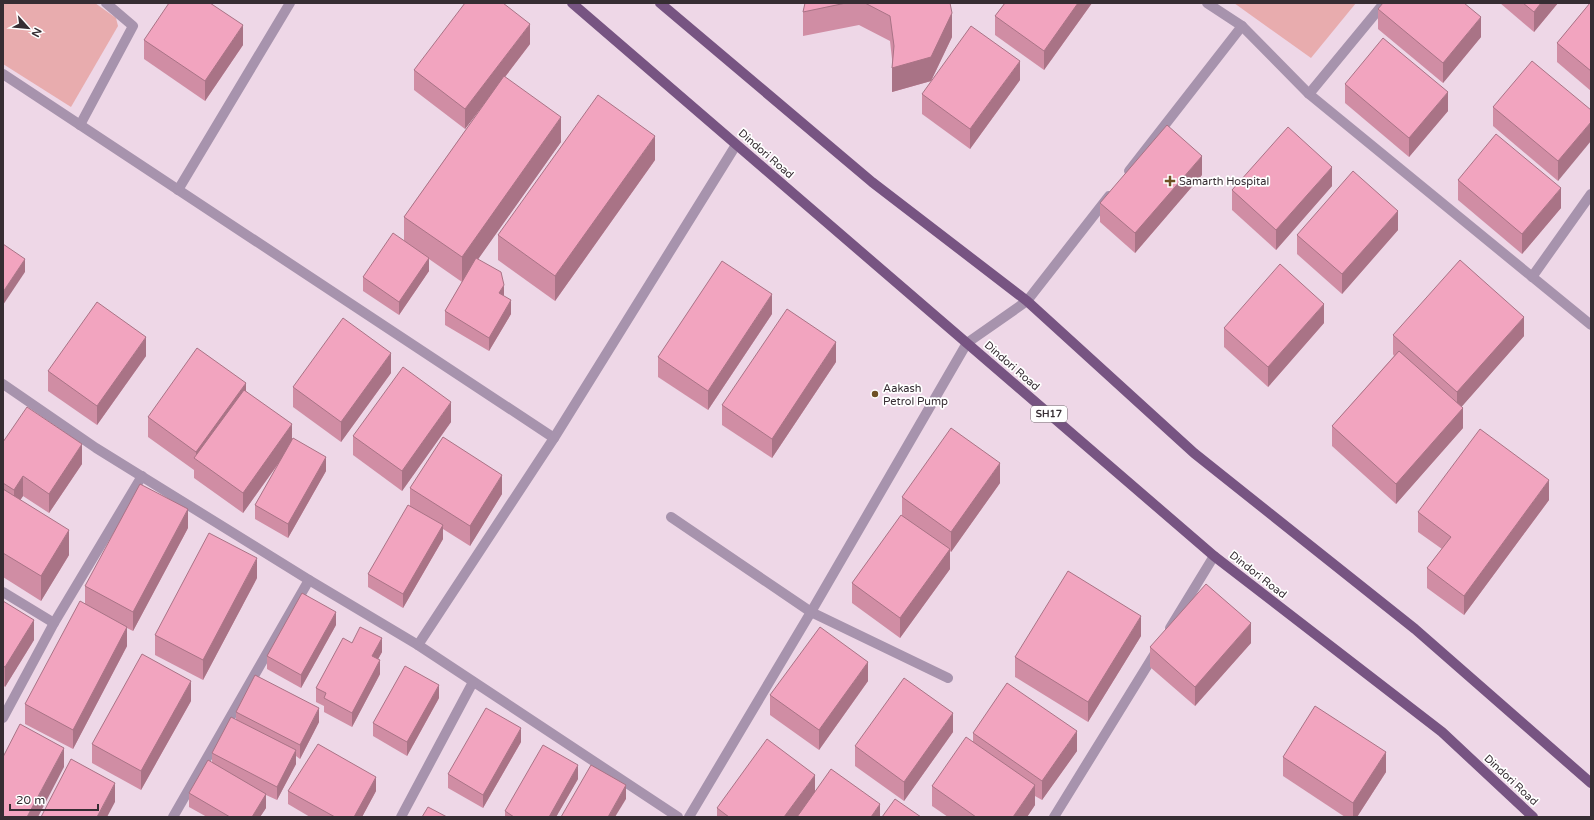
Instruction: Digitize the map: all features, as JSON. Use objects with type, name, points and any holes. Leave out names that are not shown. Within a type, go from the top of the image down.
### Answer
[{"type":"main road","name":"Dindori Road","points":[[572,3],[1214,556],[1442,732],[1533,817]]},
{"type":"main road","points":[[660,3],[872,182],[1027,301],[1194,453],[1415,629],[1591,783]]},
{"type":"street","points":[[80,125],[133,26],[106,3]]},
{"type":"street","points":[[178,190],[290,3]]},
{"type":"street","points":[[1207,3],[1242,26],[1309,94],[1591,325]]},
{"type":"street","points":[[1309,94],[1384,3]]},
{"type":"street","points":[[1125,176],[1242,26]]},
{"type":"street","points":[[3,74],[554,438]]},
{"type":"street","points":[[418,645],[554,438],[736,145]]},
{"type":"street","points":[[689,817],[811,612],[967,343],[1027,301],[1115,189]]},
{"type":"street","points":[[1532,277],[1591,194]]},
{"type":"street","points":[[3,384],[96,448],[309,580],[418,645],[678,817]]},
{"type":"street","points":[[3,718],[54,623],[142,476]]},
{"type":"street","points":[[671,518],[811,612],[948,678]]},
{"type":"street","points":[[1054,817],[1214,556]]},
{"type":"street","points":[[173,817],[309,580]]},
{"type":"street","points":[[3,592],[54,623]]},
{"type":"street","points":[[401,817],[473,682]]},
{"type":"shaded area","points":[[3,3],[95,3],[116,18],[118,26],[71,107],[3,64]]},
{"type":"shaded area","points":[[1234,3],[1356,3],[1311,58]]},
{"type":"building","points":[[169,3],[210,3],[243,25],[205,81],[144,40]]},
{"type":"building","points":[[465,3],[503,3],[530,24],[465,109],[414,70]]},
{"type":"building","points":[[805,3],[846,3],[803,12]]},
{"type":"building","points":[[865,3],[950,3],[952,13],[931,57],[892,68],[894,46],[890,16]]},
{"type":"building","points":[[1005,3],[1078,3],[1044,51],[995,16]]},
{"type":"building","points":[[1383,3],[1464,3],[1481,17],[1443,63],[1378,9]]},
{"type":"building","points":[[1523,3],[1541,3],[1534,12]]},
{"type":"building","points":[[1591,3],[1591,71],[1557,43]]},
{"type":"building","points":[[971,26],[1020,61],[970,129],[922,94]]},
{"type":"building","points":[[1383,38],[1448,92],[1409,138],[1345,84]]},
{"type":"building","points":[[1532,61],[1591,110],[1591,122],[1558,161],[1493,107]]},
{"type":"building","points":[[504,76],[561,117],[462,257],[404,217]]},
{"type":"building","points":[[598,95],[655,136],[555,276],[498,235]]},
{"type":"building","points":[[1167,125],[1202,156],[1135,233],[1100,203]]},
{"type":"building","points":[[1288,127],[1332,167],[1276,230],[1232,190]]},
{"type":"building","points":[[1496,134],[1561,188],[1522,234],[1458,180]]},
{"type":"building","points":[[1353,171],[1398,211],[1342,274],[1297,235]]},
{"type":"building","points":[[393,233],[429,258],[399,302],[363,277]]},
{"type":"building","points":[[3,244],[25,259],[3,292]]},
{"type":"building","points":[[476,258],[501,272],[504,285],[499,293],[511,300],[489,338],[445,311]]},
{"type":"building","points":[[1460,260],[1524,317],[1457,392],[1393,335]]},
{"type":"building","points":[[722,261],[772,294],[708,391],[658,357]]},
{"type":"building","points":[[1280,264],[1324,304],[1268,367],[1224,328]]},
{"type":"building","points":[[97,302],[146,337],[97,406],[48,371]]},
{"type":"building","points":[[787,309],[836,342],[772,439],[722,405]]},
{"type":"building","points":[[343,318],[391,353],[341,422],[293,387]]},
{"type":"building","points":[[197,348],[246,383],[196,452],[148,417]]},
{"type":"building","points":[[1399,351],[1463,408],[1396,484],[1332,426]]},
{"type":"building","points":[[403,367],[451,402],[402,471],[353,436]]},
{"type":"building","points":[[244,390],[292,424],[243,493],[194,458]]},
{"type":"building","points":[[27,407],[82,444],[49,494],[23,476],[14,490],[3,483],[3,442]]},
{"type":"building","points":[[951,428],[1000,463],[951,532],[902,497]]},
{"type":"building","points":[[1480,429],[1549,480],[1464,596],[1427,568],[1451,537],[1418,512]]},
{"type":"building","points":[[443,437],[502,475],[470,526],[410,488]]},
{"type":"building","points":[[293,438],[326,457],[288,524],[255,505]]},
{"type":"building","points":[[140,484],[188,509],[133,612],[85,586]]},
{"type":"building","points":[[3,489],[69,530],[41,576],[3,553]]},
{"type":"building","points":[[408,505],[443,525],[403,594],[368,574]]},
{"type":"building","points":[[901,515],[950,549],[900,618],[852,583]]},
{"type":"building","points":[[209,533],[257,558],[203,660],[155,635]]},
{"type":"building","points":[[1068,571],[1141,616],[1088,702],[1015,657]]},
{"type":"building","points":[[1206,584],[1251,623],[1195,687],[1150,647]]},
{"type":"building","points":[[302,593],[336,612],[301,675],[267,656]]},
{"type":"building","points":[[3,601],[34,620],[5,667],[3,666]]},
{"type":"building","points":[[80,601],[127,627],[73,730],[25,704]]},
{"type":"building","points":[[360,627],[382,638],[372,656],[380,660],[352,713],[324,698],[326,693],[316,688],[343,638],[352,643]]},
{"type":"building","points":[[820,627],[868,662],[819,730],[770,695]]},
{"type":"building","points":[[142,654],[191,681],[141,771],[92,744]]},
{"type":"building","points":[[405,666],[439,685],[407,742],[373,723]]},
{"type":"building","points":[[255,675],[319,708],[300,745],[236,712]]},
{"type":"building","points":[[904,678],[953,713],[904,782],[855,746]]},
{"type":"building","points":[[1007,683],[1077,731],[1042,781],[973,733]]},
{"type":"building","points":[[1315,706],[1386,752],[1353,803],[1283,757]]},
{"type":"building","points":[[486,708],[521,728],[483,795],[448,774]]},
{"type":"building","points":[[231,717],[296,750],[277,787],[212,753]]},
{"type":"building","points":[[20,724],[64,748],[27,817],[3,817],[3,757]]},
{"type":"building","points":[[966,737],[1035,785],[1013,817],[976,817],[932,786]]},
{"type":"building","points":[[767,739],[815,775],[784,817],[729,817],[717,808]]},
{"type":"building","points":[[318,744],[376,777],[354,817],[335,817],[288,791]]},
{"type":"building","points":[[543,745],[578,765],[549,817],[514,817],[505,811]]},
{"type":"building","points":[[71,759],[115,783],[97,817],[41,817]]},
{"type":"building","points":[[208,760],[266,794],[252,817],[230,817],[189,793]]},
{"type":"building","points":[[591,765],[626,785],[608,817],[561,817]]},
{"type":"building","points":[[831,769],[880,804],[871,817],[797,817]]},
{"type":"building","points":[[895,799],[921,817],[882,817]]},
{"type":"building","points":[[428,807],[447,817],[422,817]]},
{"type":"place","name":"Samarth Hospital","points":[[1170,181]]},
{"type":"place","name":"Aakash Petrol Pump","points":[[875,394]]}]
